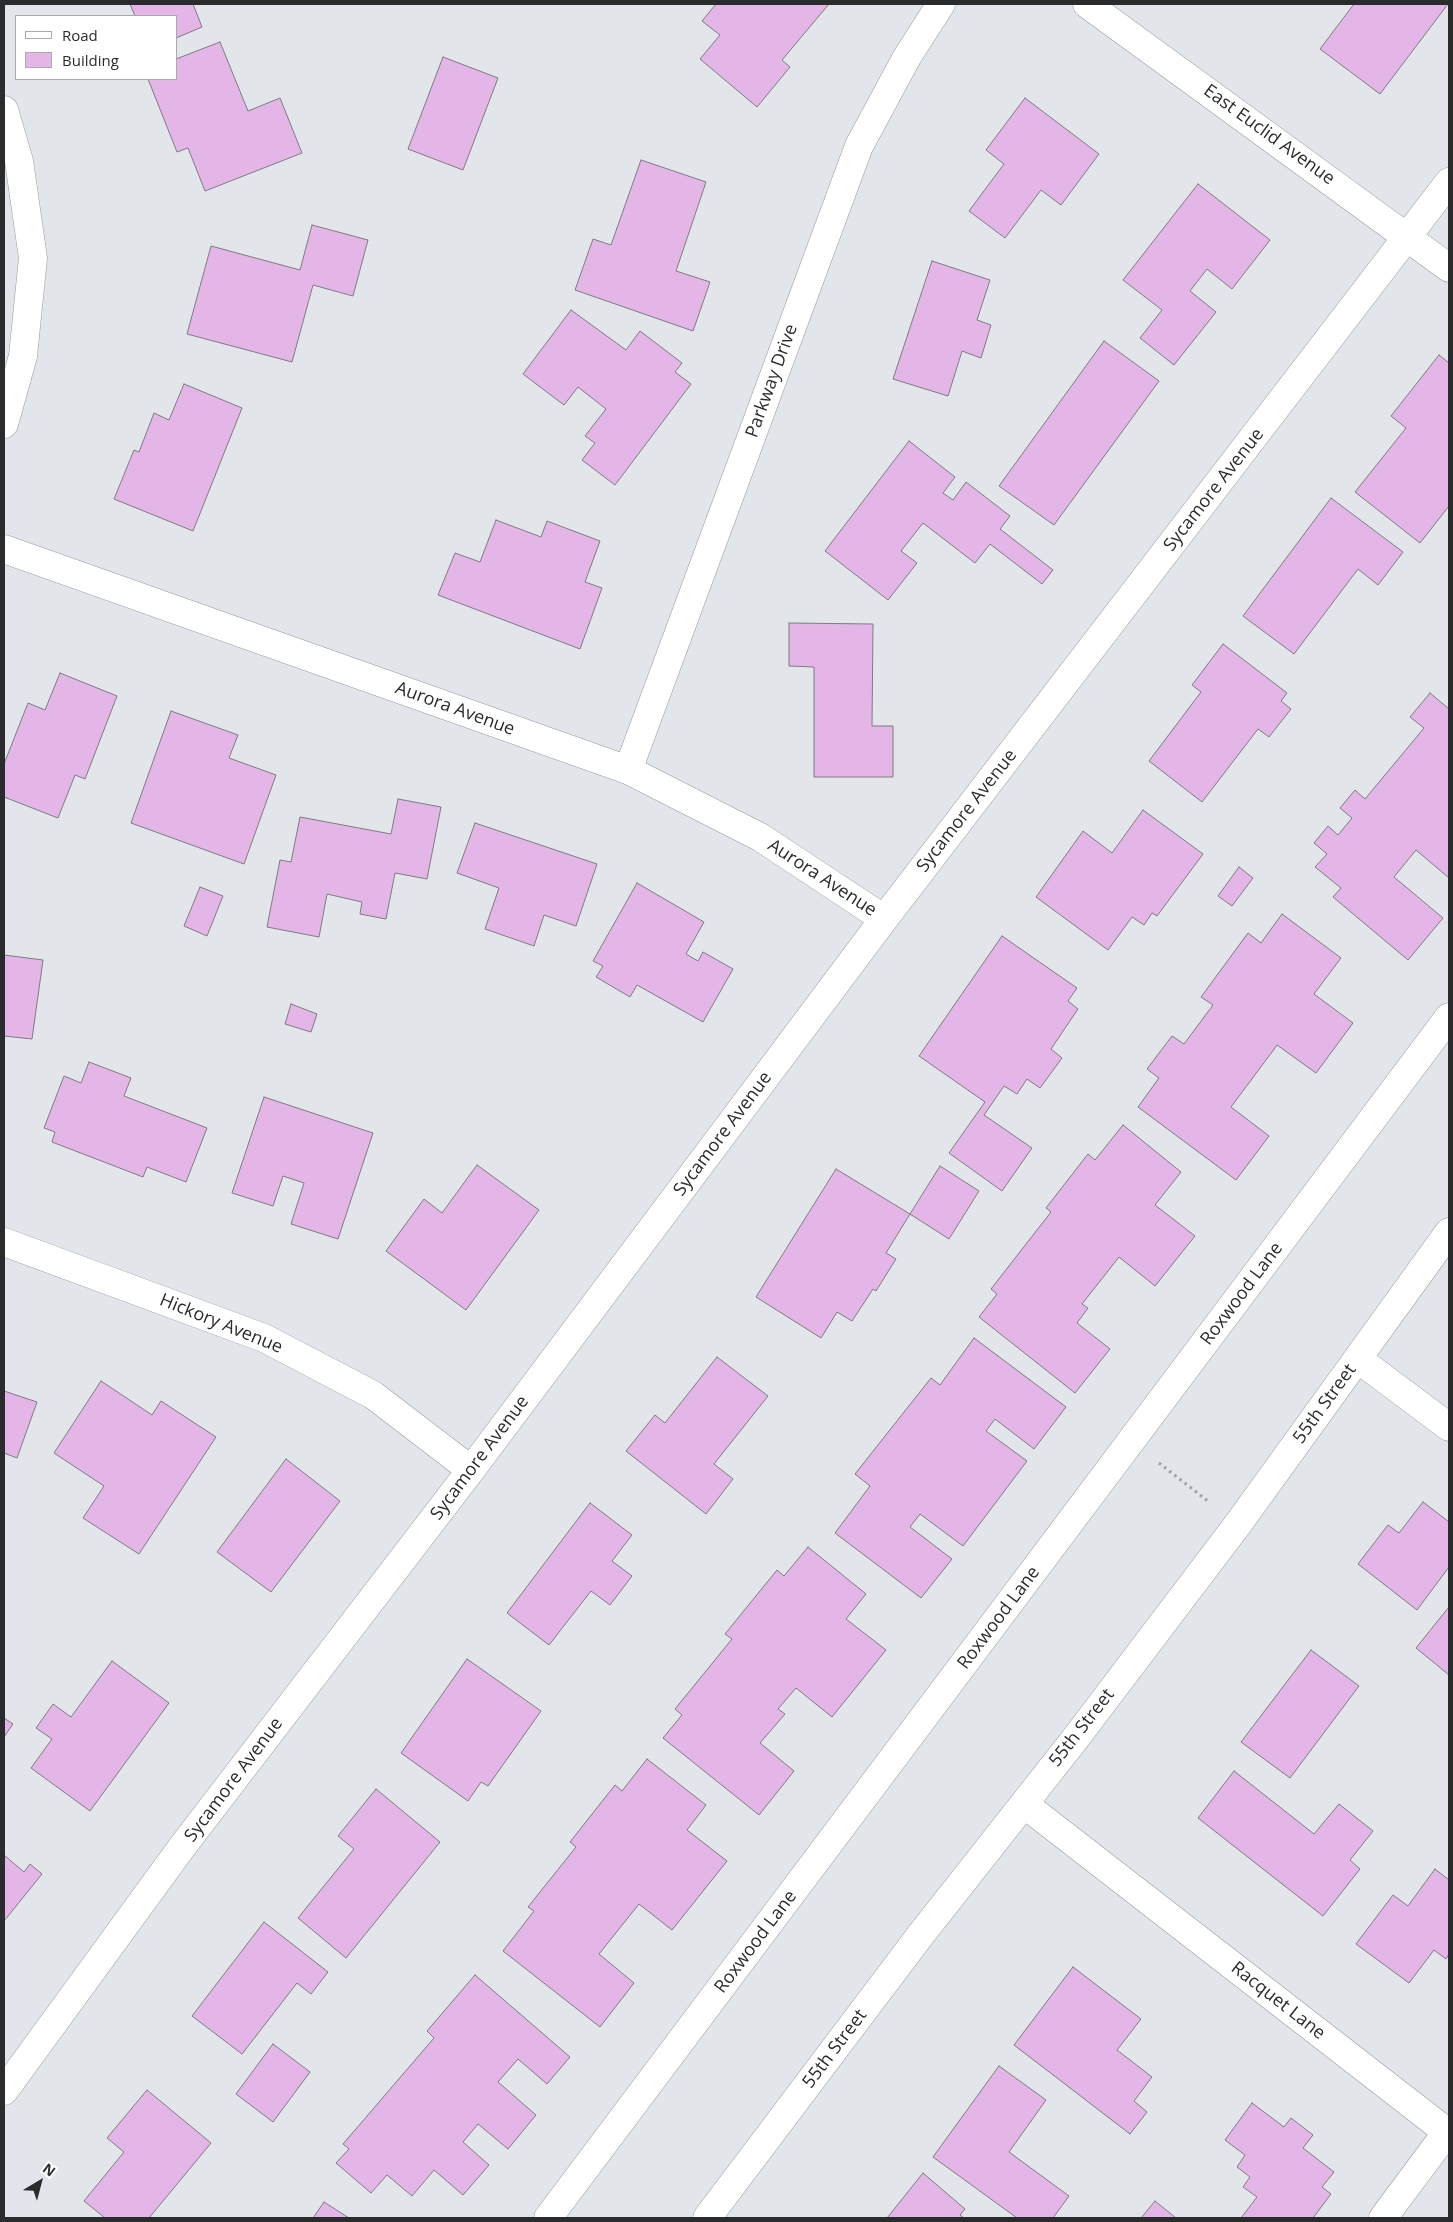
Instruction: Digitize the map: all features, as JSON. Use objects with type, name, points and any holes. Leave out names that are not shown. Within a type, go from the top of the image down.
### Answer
[{"type":"street","name":"Parkway Drive","points":[[628,770],[860,146],[907,56],[941,4]]},
{"type":"street","name":"East Euclid Avenue","points":[[1087,4],[1449,268]]},
{"type":"street","points":[[4,110],[19,161],[33,258],[24,356],[4,424]]},
{"type":"street","name":"Sycamore Avenue","points":[[4,2091],[182,1848],[471,1470],[884,919],[1449,182]]},
{"type":"street","name":"Aurora Avenue","points":[[4,549],[628,770],[760,837],[884,919]]},
{"type":"street","name":"Roxwood Lane","points":[[548,2218],[1449,1017]]},
{"type":"street","name":"55th Street","points":[[707,2218],[919,1937],[1075,1739],[1238,1524],[1449,1232]]},
{"type":"street","name":"Hickory Avenue","points":[[4,1242],[264,1338],[373,1395],[471,1470]]},
{"type":"street","points":[[1358,1359],[1449,1427]]},
{"type":"street","name":"Racquet Lane","points":[[1024,1804],[1447,2132],[1383,2218]]},
{"type":"path","points":[[1130,1442],[1238,1524]]},
{"type":"building","points":[[130,4],[193,4],[202,27],[178,37],[178,15],[135,15]]},
{"type":"building","points":[[716,4],[829,4],[782,60],[790,67],[757,107],[700,59],[720,35],[702,21]]},
{"type":"building","points":[[1354,4],[1448,4],[1380,94],[1320,49]]},
{"type":"building","points":[[220,42],[248,111],[280,98],[302,153],[205,191],[188,148],[177,152],[148,80],[178,80],[178,58]]},
{"type":"building","points":[[443,57],[498,78],[463,170],[408,149]]},
{"type":"building","points":[[1025,98],[1099,154],[1061,205],[1041,190],[1005,238],[969,211],[1004,164],[986,150]]},
{"type":"building","points":[[641,160],[706,182],[676,271],[710,282],[693,331],[575,290],[593,239],[611,245]]},
{"type":"building","points":[[1198,184],[1270,240],[1232,289],[1207,269],[1190,291],[1216,312],[1174,365],[1140,338],[1162,310],[1123,280]]},
{"type":"building","points":[[312,225],[368,240],[353,296],[313,285],[292,362],[187,334],[211,246],[300,270]]},
{"type":"building","points":[[932,261],[990,280],[977,320],[991,325],[981,358],[962,351],[948,396],[893,379]]},
{"type":"building","points":[[571,310],[626,350],[640,331],[682,363],[675,372],[691,384],[615,485],[582,460],[595,443],[585,436],[606,409],[578,387],[564,405],[523,374]]},
{"type":"building","points":[[1104,341],[1159,381],[1054,525],[999,486]]},
{"type":"building","points":[[1439,355],[1449,363],[1449,506],[1420,543],[1355,492],[1406,428],[1391,416]]},
{"type":"building","points":[[184,384],[242,408],[193,531],[114,499],[134,450],[139,452],[154,413],[169,420]]},
{"type":"building","points":[[909,441],[955,477],[943,493],[953,500],[966,482],[1010,516],[1000,529],[1053,570],[1042,584],[990,544],[975,563],[923,523],[901,551],[917,563],[888,600],[825,551]]},
{"type":"building","points":[[1331,498],[1403,552],[1378,585],[1358,569],[1294,654],[1243,616]]},
{"type":"building","points":[[496,520],[541,537],[547,521],[600,541],[585,582],[602,588],[580,649],[438,595],[455,553],[480,562]]},
{"type":"building","points":[[789,623],[873,624],[872,726],[893,726],[893,777],[814,777],[814,667],[789,666]]},
{"type":"building","points":[[1223,644],[1287,693],[1281,701],[1291,709],[1269,737],[1258,729],[1202,802],[1149,761],[1201,692],[1192,685]]},
{"type":"building","points":[[60,673],[117,696],[85,779],[75,775],[58,818],[4,797],[4,764],[28,703],[45,710]]},
{"type":"building","points":[[1430,693],[1449,709],[1449,878],[1416,850],[1394,877],[1443,918],[1408,960],[1333,897],[1341,888],[1315,867],[1327,854],[1314,843],[1328,826],[1338,835],[1352,818],[1340,808],[1355,790],[1365,799],[1424,728],[1410,717]]},
{"type":"building","points":[[171,711],[238,735],[229,758],[276,775],[244,864],[131,823]]},
{"type":"building","points":[[398,799],[441,807],[427,879],[395,873],[386,919],[360,914],[362,902],[327,894],[319,937],[267,927],[280,860],[291,862],[300,817],[391,834]]},
{"type":"building","points":[[1143,810],[1203,854],[1157,916],[1152,913],[1144,925],[1132,917],[1108,950],[1036,897],[1083,831],[1112,853]]},
{"type":"building","points":[[475,823],[597,864],[576,926],[544,915],[534,946],[485,929],[499,888],[457,873]]},
{"type":"building","points":[[1239,867],[1253,878],[1232,906],[1218,896]]},
{"type":"building","points":[[637,883],[704,922],[686,954],[698,961],[703,952],[733,969],[703,1022],[637,985],[630,997],[596,977],[603,966],[593,961]]},
{"type":"building","points":[[200,887],[223,896],[207,936],[184,926]]},
{"type":"building","points":[[1282,914],[1341,958],[1314,994],[1353,1023],[1316,1073],[1277,1045],[1231,1107],[1269,1136],[1236,1180],[1138,1107],[1159,1078],[1147,1069],[1172,1036],[1184,1044],[1213,1005],[1201,997],[1248,933],[1261,943]]},
{"type":"building","points":[[1002,936],[1077,988],[1068,1001],[1078,1009],[1051,1049],[1062,1058],[1040,1088],[1027,1079],[1017,1094],[1004,1086],[984,1115],[1032,1148],[1002,1191],[949,1153],[985,1102],[919,1056]]},
{"type":"building","points":[[4,955],[43,960],[32,1039],[4,1036]]},
{"type":"building","points":[[291,1004],[317,1014],[311,1032],[285,1024]]},
{"type":"building","points":[[89,1062],[131,1078],[124,1096],[207,1128],[186,1182],[147,1167],[143,1177],[52,1142],[55,1132],[44,1128],[64,1076],[81,1083]]},
{"type":"building","points":[[264,1097],[373,1133],[338,1239],[291,1224],[304,1183],[283,1176],[273,1206],[232,1193]]},
{"type":"building","points":[[1123,1125],[1181,1172],[1155,1205],[1195,1236],[1155,1286],[1119,1257],[1082,1304],[1088,1308],[1077,1323],[1110,1349],[1075,1393],[979,1317],[997,1294],[991,1289],[1051,1212],[1046,1208],[1088,1154],[1095,1160]]},
{"type":"building","points":[[477,1165],[539,1210],[466,1310],[386,1251],[424,1199],[442,1213]]},
{"type":"building","points":[[940,1166],[979,1191],[949,1239],[910,1214]]},
{"type":"building","points":[[836,1169],[910,1214],[886,1253],[896,1259],[876,1291],[873,1289],[852,1321],[837,1312],[821,1338],[756,1297]]},
{"type":"building","points":[[974,1338],[1066,1407],[1034,1449],[995,1419],[986,1431],[1027,1461],[963,1546],[920,1514],[910,1527],[952,1559],[921,1598],[835,1533],[870,1486],[855,1474],[931,1378],[940,1385]]},
{"type":"building","points":[[717,1357],[768,1396],[714,1464],[733,1479],[706,1514],[626,1451],[655,1415],[665,1423]]},
{"type":"building","points":[[101,1381],[152,1415],[161,1401],[216,1437],[139,1554],[83,1518],[104,1486],[54,1453]]},
{"type":"building","points":[[4,1391],[37,1402],[17,1458],[4,1453]]},
{"type":"building","points":[[286,1459],[340,1501],[271,1592],[217,1552]]},
{"type":"building","points":[[1423,1502],[1449,1522],[1449,1567],[1417,1610],[1358,1564],[1388,1525],[1399,1533]]},
{"type":"building","points":[[590,1503],[632,1535],[612,1561],[632,1576],[610,1605],[591,1591],[549,1645],[507,1613]]},
{"type":"building","points":[[808,1547],[866,1594],[846,1619],[886,1650],[832,1717],[796,1688],[778,1709],[785,1714],[760,1743],[794,1771],[759,1815],[663,1738],[682,1715],[675,1709],[732,1639],[725,1634],[777,1570],[784,1576]]},
{"type":"building","points":[[1449,1607],[1449,1675],[1416,1648]]},
{"type":"building","points":[[1311,1650],[1359,1686],[1290,1778],[1241,1742]]},
{"type":"building","points":[[467,1659],[541,1711],[488,1786],[481,1782],[468,1801],[401,1753]]},
{"type":"building","points":[[112,1661],[169,1703],[90,1811],[31,1768],[52,1739],[36,1728],[53,1704],[71,1717]]},
{"type":"building","points":[[4,1718],[13,1724],[4,1737]]},
{"type":"building","points":[[647,1759],[706,1805],[687,1830],[727,1861],[672,1930],[639,1904],[599,1954],[634,1983],[600,2027],[503,1951],[534,1911],[528,1907],[576,1847],[570,1842],[615,1785],[622,1791]]},
{"type":"building","points":[[1234,1771],[1314,1834],[1339,1804],[1373,1831],[1350,1860],[1360,1869],[1323,1916],[1198,1818]]},
{"type":"building","points":[[376,1789],[440,1842],[346,1958],[298,1918],[354,1849],[338,1836]]},
{"type":"building","points":[[4,1855],[24,1872],[30,1864],[42,1874],[4,1921]]},
{"type":"building","points":[[1435,1869],[1449,1880],[1449,1954],[1446,1959],[1434,1950],[1409,1983],[1356,1944],[1393,1895],[1408,1906]]},
{"type":"building","points":[[264,1922],[328,1972],[311,1994],[297,1983],[242,2054],[192,2016]]},
{"type":"building","points":[[1073,1967],[1141,2019],[1117,2050],[1152,2077],[1134,2101],[1147,2112],[1130,2134],[1014,2045]]},
{"type":"building","points":[[475,1975],[570,2057],[547,2084],[518,2059],[498,2082],[536,2115],[508,2149],[478,2124],[463,2142],[489,2165],[463,2195],[434,2170],[412,2196],[387,2175],[371,2193],[336,2163],[349,2149],[343,2144],[434,2038],[427,2031]]},
{"type":"building","points":[[273,2044],[310,2072],[273,2122],[236,2094]]},
{"type":"building","points":[[999,2066],[1046,2100],[1009,2152],[1069,2196],[1053,2218],[1017,2218],[933,2157]]},
{"type":"building","points":[[147,2090],[211,2143],[149,2218],[105,2218],[84,2201],[124,2152],[107,2138]]},
{"type":"building","points":[[1252,2103],[1284,2127],[1291,2118],[1313,2135],[1303,2148],[1334,2172],[1322,2187],[1331,2194],[1313,2218],[1241,2218],[1257,2197],[1243,2187],[1250,2177],[1237,2167],[1245,2155],[1225,2140]]},
{"type":"building","points":[[923,2173],[965,2209],[960,2215],[964,2218],[887,2218]]},
{"type":"building","points":[[1155,2201],[1176,2218],[1141,2218]]},
{"type":"building","points":[[324,2202],[349,2218],[313,2218]]}]
